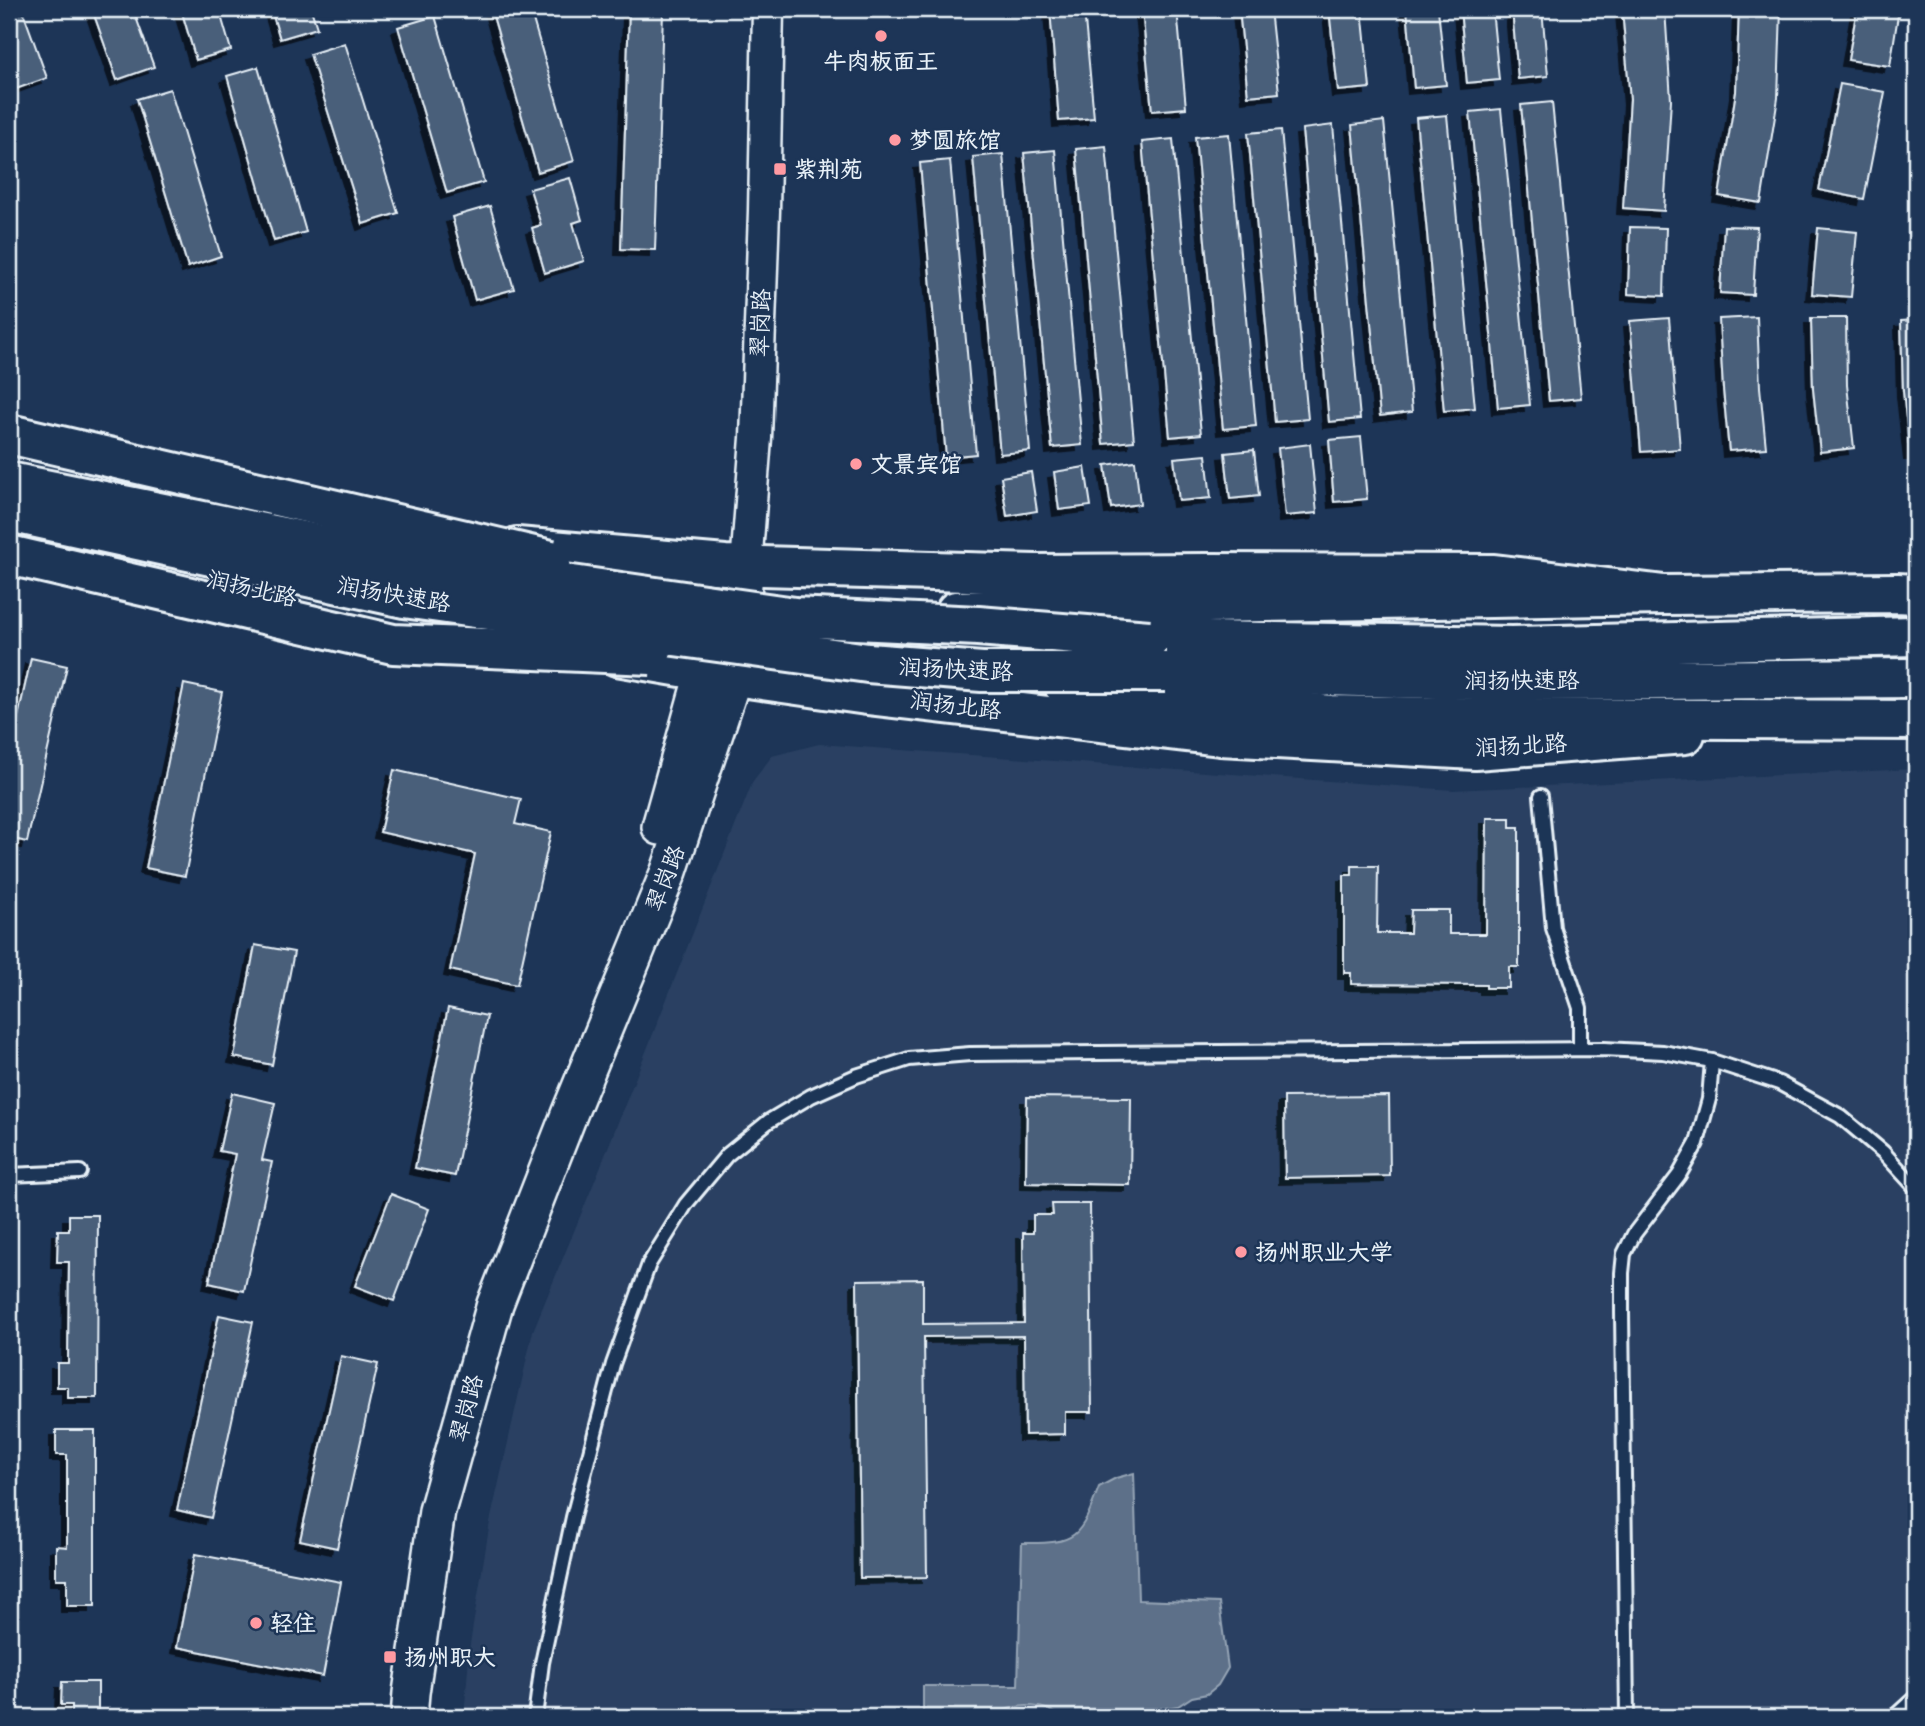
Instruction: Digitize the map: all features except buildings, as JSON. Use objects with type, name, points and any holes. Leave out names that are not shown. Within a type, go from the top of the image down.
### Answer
[{"type":"main road","points":[[9,434],[795,617]]},
{"type":"main road","points":[[9,460],[408,537],[735,565],[1035,574],[1494,574],[1664,596]]},
{"type":"main road","name":"润扬快速路","points":[[9,482],[397,560],[795,617],[978,626],[1157,653],[1513,681],[1916,678]]},
{"type":"main road","name":"润扬快速路","points":[[9,512],[404,598],[868,663],[982,672],[1157,653],[1916,636]]},
{"type":"main road","name":"润扬北路","points":[[9,532],[393,621],[867,695],[1220,736],[1475,750],[1916,720]]},
{"type":"main road","points":[[9,555],[393,644],[868,663]]},
{"type":"main road","name":"翠岗路","points":[[409,1717],[438,1511],[495,1304],[569,1112],[669,871],[719,673],[735,565]]},
{"type":"main road","points":[[1157,653],[1664,596],[1916,594]]},
{"type":"main road","points":[[1157,653],[1330,715],[1916,720]]},
{"type":"main road","name":"翠岗路","points":[[389,1717],[418,1510],[476,1297],[552,1102],[649,868],[719,673]]},
{"type":"street","name":"翠岗路","points":[[735,565],[748,9]]},
{"type":"street","name":"翠岗路","points":[[735,565],[755,438],[764,211],[768,9]]},
{"type":"lane","points":[[1541,796],[1553,928],[1580,1008],[1580,1049]]},
{"type":"lane","points":[[535,1717],[542,1663],[573,1517],[613,1364],[649,1264],[686,1204],[727,1155],[769,1121],[811,1096],[856,1076],[909,1059],[971,1054],[1580,1049],[1663,1052],[1712,1061],[1779,1083],[1840,1116],[1883,1152],[1916,1188]]},
{"type":"lane","points":[[1627,1717],[1622,1313],[1624,1254],[1634,1234],[1679,1175],[1697,1143],[1709,1099],[1712,1061]]},
{"type":"lane","points":[[9,1175],[80,1172]]},
{"type":"lane","points":[[1894,1717],[1916,1697]]},
{"type":"shaded area","name":"扬州职业大学","points":[[819,744],[1453,790],[1916,769],[1916,1717],[464,1717],[470,1644],[490,1522],[533,1331],[753,781],[772,756]]},
{"type":"shaded area","points":[[1134,1473],[1138,1600],[1219,1603],[1228,1668],[1218,1685],[1207,1694],[1192,1697],[1178,1706],[1160,1709],[1147,1717],[1061,1717],[1048,1709],[1025,1706],[1003,1711],[1000,1717],[923,1717],[923,1686],[1018,1686],[1022,1543],[1055,1542],[1074,1534],[1087,1517],[1099,1487]]},
{"type":"place","name":"牛肉板面王","points":[[881,36]]},
{"type":"place","name":"梦圆旅馆","points":[[895,140]]},
{"type":"place","name":"紫荆苑","points":[[780,169]]},
{"type":"place","name":"文景宾馆","points":[[856,464]]},
{"type":"place","name":"扬州职业大学","points":[[1241,1252]]},
{"type":"place","name":"轻住","points":[[256,1623]]},
{"type":"place","name":"扬州职大","points":[[390,1657]]}]
